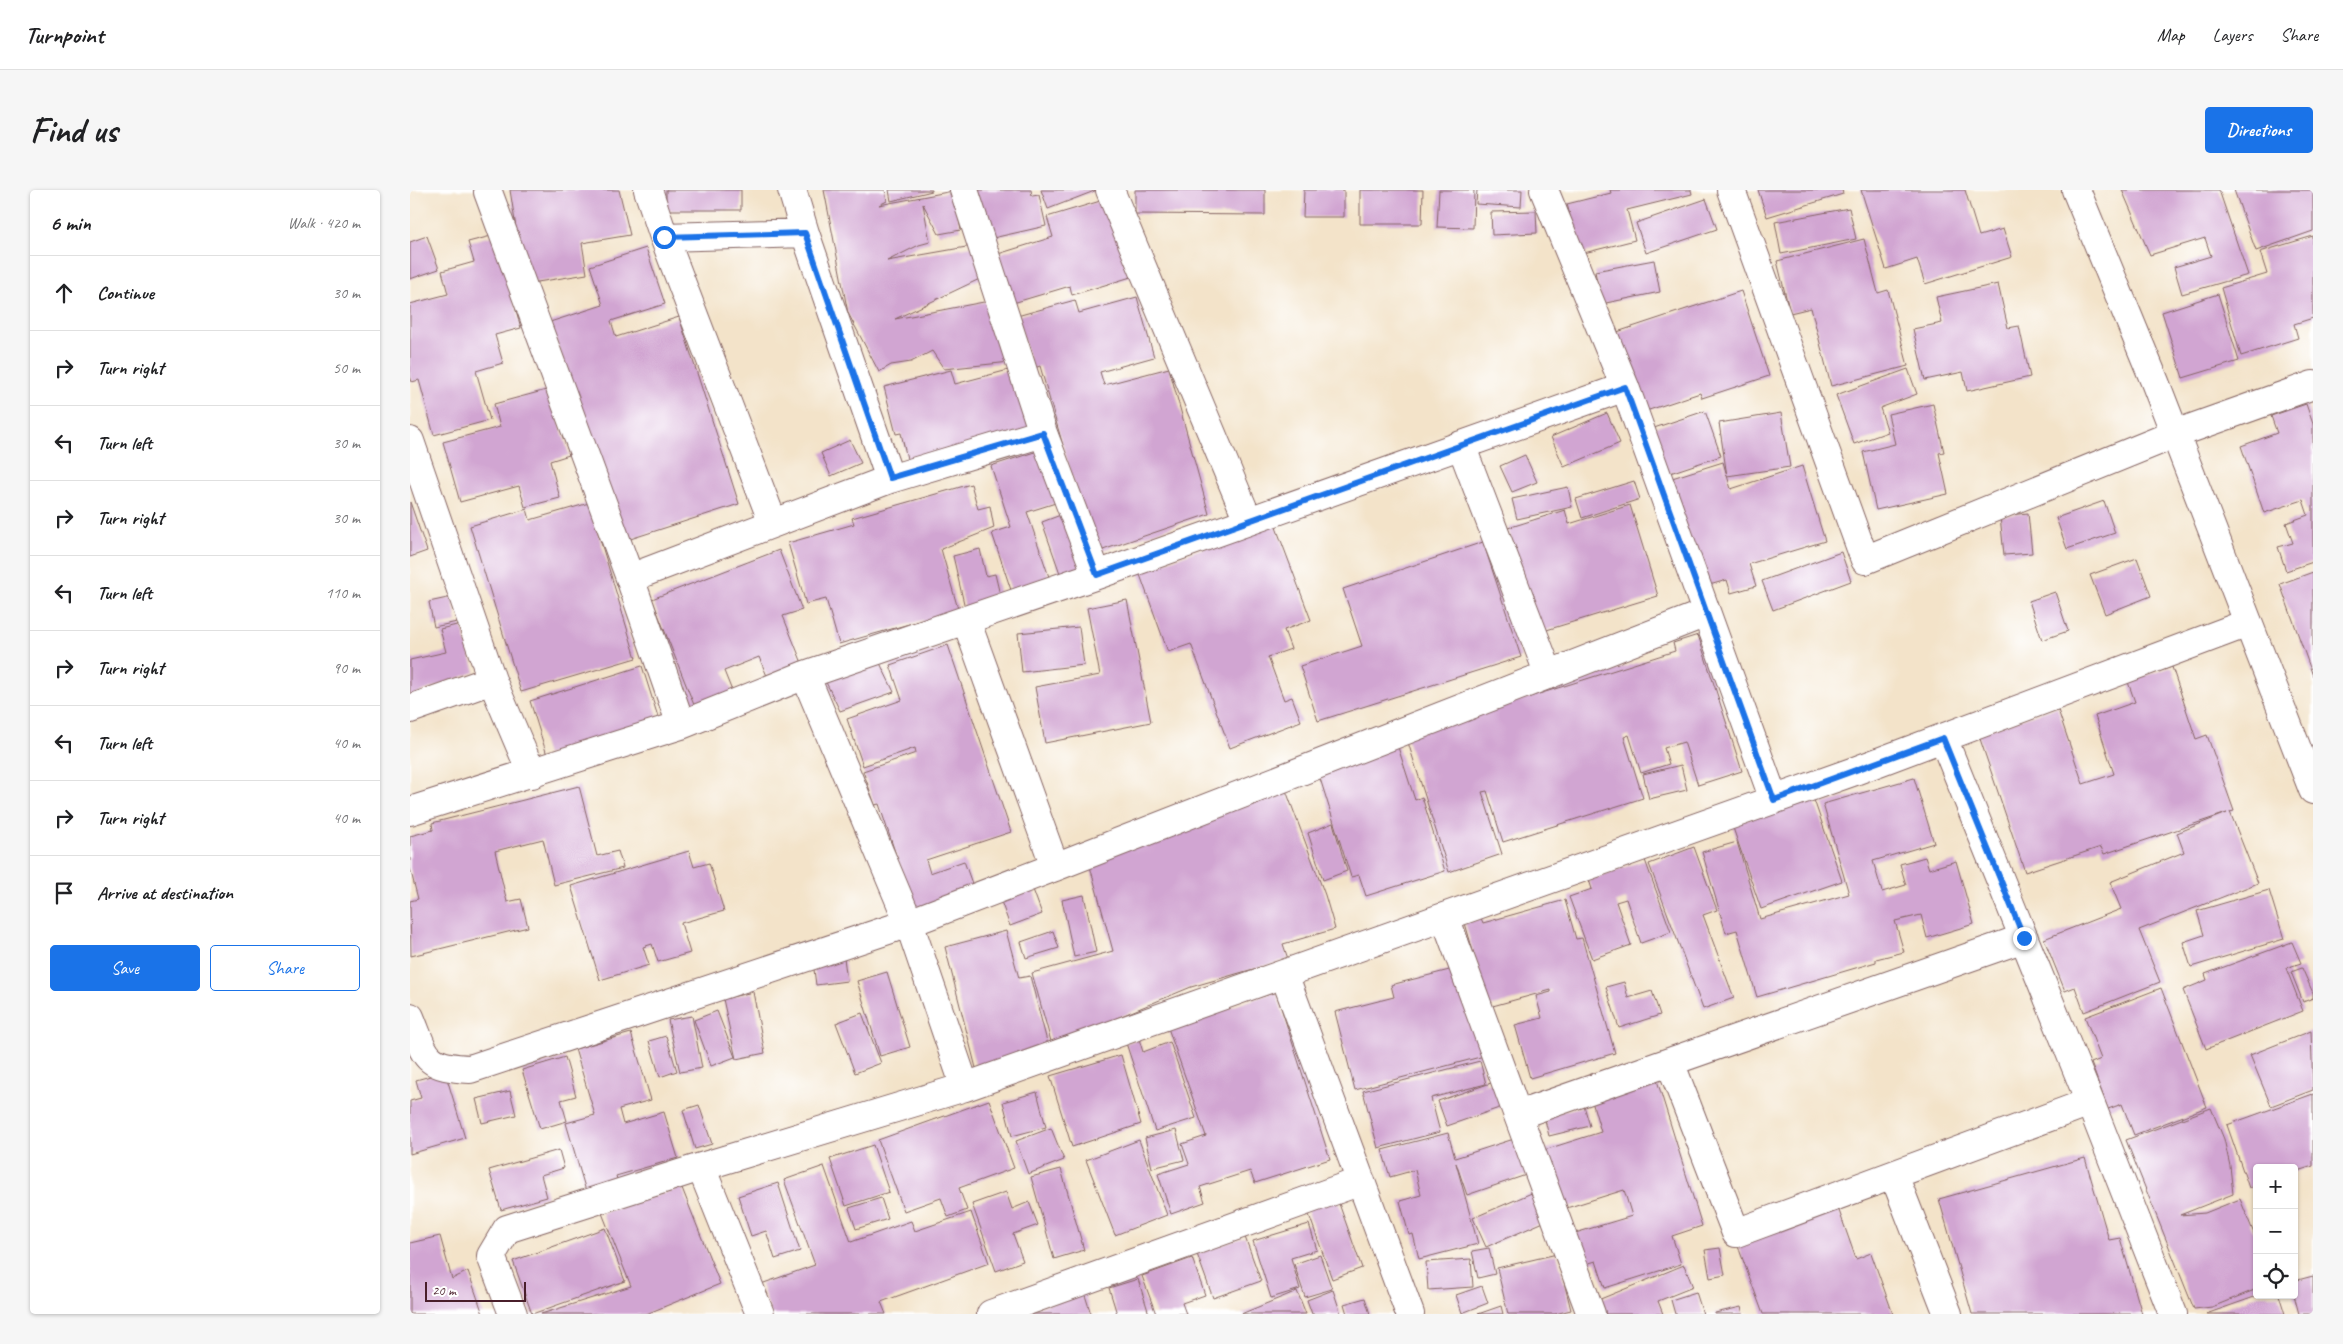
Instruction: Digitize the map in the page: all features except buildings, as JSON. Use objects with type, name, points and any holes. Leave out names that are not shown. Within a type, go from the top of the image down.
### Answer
[{"type":"street","points":[[648,190],[664,237],[773,523]]},
{"type":"street","points":[[792,190],[805,233],[890,478]]},
{"type":"street","points":[[964,190],[1043,433],[1097,575]]},
{"type":"street","points":[[1110,190],[1248,520]]},
{"type":"street","points":[[1544,190],[1625,387],[1774,800]]},
{"type":"street","points":[[1731,190],[1865,560],[2175,434],[2313,385]]},
{"type":"street","points":[[2076,190],[2175,434],[2313,790]]},
{"type":"street","points":[[488,192],[630,578],[681,725]]},
{"type":"street","points":[[664,237],[805,233]]},
{"type":"street","points":[[410,811],[532,774],[681,725],[805,675],[1097,575],[1625,387]]},
{"type":"street","points":[[630,578],[890,478],[1043,433]]},
{"type":"street","points":[[410,441],[492,680],[532,774]]},
{"type":"street","points":[[1461,445],[1549,675]]},
{"type":"street","points":[[410,1017],[425,1056],[443,1068],[470,1069],[909,923],[1706,613]]},
{"type":"street","points":[[966,620],[1054,867]]},
{"type":"street","points":[[513,1314],[491,1256],[507,1229],[701,1167],[965,1087],[1774,800],[2248,623]]},
{"type":"street","points":[[805,675],[909,923],[965,1087]]},
{"type":"street","points":[[410,709],[492,680]]},
{"type":"street","points":[[1943,738],[2090,1102],[2173,1314]]},
{"type":"street","points":[[1446,917],[1591,1314]]},
{"type":"street","points":[[1518,1115],[2024,938]]},
{"type":"street","points":[[1284,974],[1410,1314]]},
{"type":"street","points":[[1670,1062],[1736,1233],[2090,1102]]},
{"type":"street","points":[[701,1167],[760,1314]]},
{"type":"street","points":[[1894,1175],[1948,1314]]},
{"type":"street","points":[[991,1314],[1361,1181]]},
{"type":"route","points":[[664,237],[805,233],[890,478],[1043,433],[1097,575],[1625,387],[1774,800],[1943,738],[2024,938]]}]
